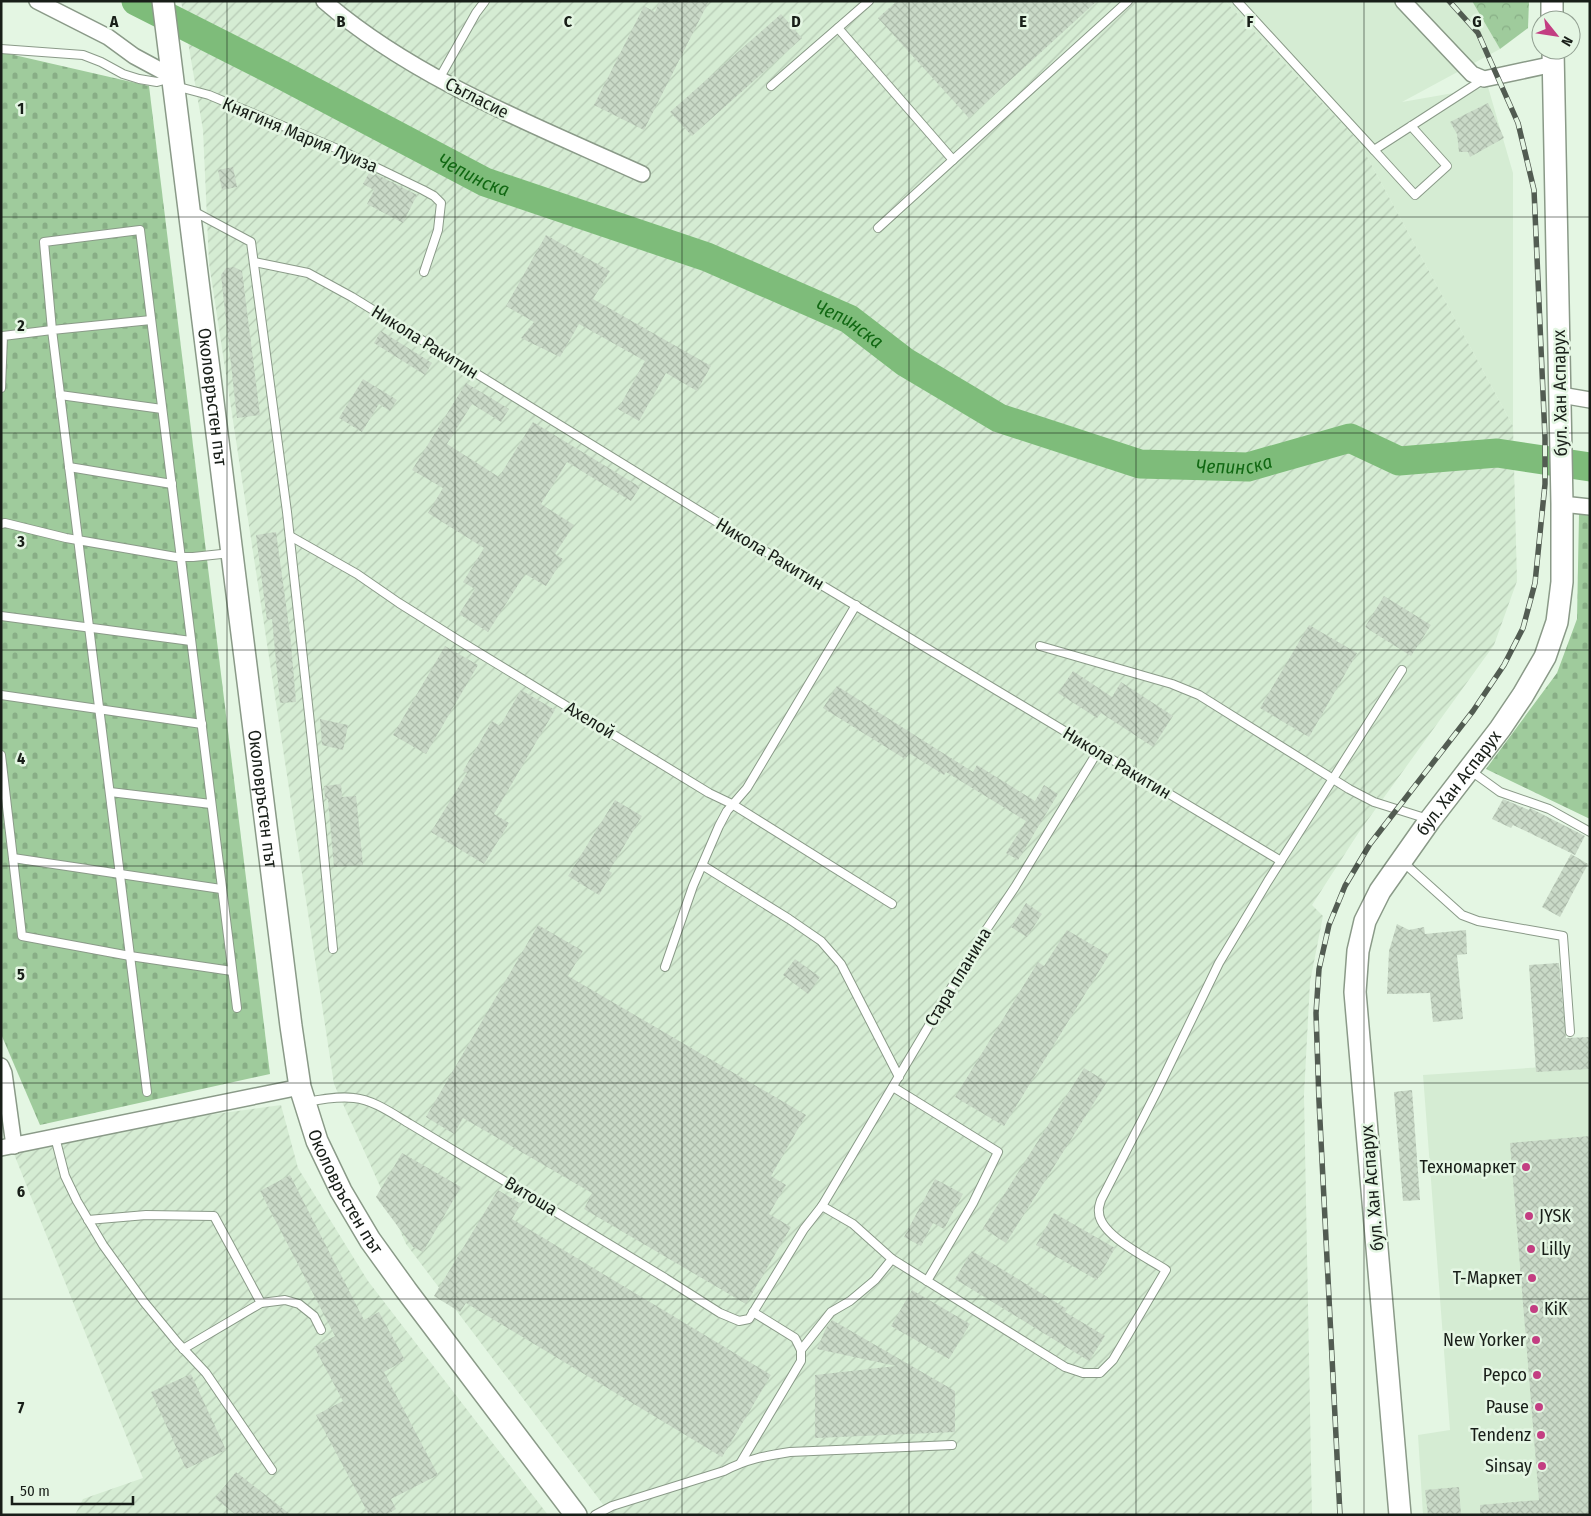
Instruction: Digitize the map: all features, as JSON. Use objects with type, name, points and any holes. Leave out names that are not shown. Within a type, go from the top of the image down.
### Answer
[{"type":"street","points":[[36,1],[108,37],[134,56],[172,74]]},
{"type":"street","name":"Околовръстен път","points":[[163,1],[287,996],[302,1094],[317,1141],[341,1191],[370,1240],[576,1515]]},
{"type":"street","name":"Съгласие","points":[[324,1],[386,49],[439,79],[515,117],[642,174]]},
{"type":"street","points":[[1403,1],[1472,74],[1484,79],[1544,60]]},
{"type":"street","name":"бул. Хан Аспарух","points":[[1400,1515],[1355,992],[1358,951],[1365,921],[1380,891],[1430,820],[1523,696],[1544,657],[1557,622],[1562,582],[1562,482],[1553,60]]},
{"type":"street","points":[[1561,395],[1590,400]]},
{"type":"street","points":[[1562,504],[1590,507]]},
{"type":"street","points":[[1,1066],[4,1073],[8,1147],[55,1137],[302,1094]]},
{"type":"lane","points":[[439,79],[476,13],[485,1]]},
{"type":"lane","points":[[771,86],[869,1]]},
{"type":"lane","points":[[878,228],[1128,1]]},
{"type":"lane","points":[[1237,1],[1415,195],[1447,166],[1411,126]]},
{"type":"lane","points":[[838,28],[953,160]]},
{"type":"lane","points":[[1,49],[83,55],[101,62],[122,74],[157,82],[172,74]]},
{"type":"lane","name":"Княгиня Мария Луиза","points":[[172,74],[209,95],[340,150],[434,196],[441,203],[438,230],[424,272]]},
{"type":"lane","points":[[1374,150],[1484,79]]},
{"type":"lane","points":[[189,209],[251,242],[290,536],[322,824],[333,949]]},
{"type":"lane","points":[[147,1092],[52,330],[44,242],[140,230],[237,1008]]},
{"type":"lane","name":"Никола Ракитин","points":[[254,262],[308,273],[352,297],[740,536],[1281,861]]},
{"type":"lane","points":[[1,388],[3,336],[151,320]]},
{"type":"lane","points":[[60,395],[162,409]]},
{"type":"lane","points":[[69,467],[172,484]]},
{"type":"lane","points":[[1,524],[6,523],[78,541],[181,556],[232,553]]},
{"type":"lane","name":"Ахелой","points":[[290,536],[358,574],[436,626],[709,793],[732,804],[892,904]]},
{"type":"lane","points":[[664,967],[718,826],[727,810],[747,788],[856,605]]},
{"type":"lane","points":[[1,616],[192,641]]},
{"type":"lane","points":[[1040,646],[1172,684],[1199,695],[1333,779],[1374,802],[1430,820]]},
{"type":"lane","points":[[822,1206],[853,1224],[892,1259],[1065,1367],[1083,1373],[1100,1373],[1112,1360],[1166,1270],[1112,1235],[1103,1224],[1098,1213],[1101,1200],[1160,1085],[1219,963],[1402,670]]},
{"type":"lane","points":[[1,694],[202,724]]},
{"type":"lane","name":"Стара планина","points":[[751,1316],[804,1229],[822,1206],[982,936],[1015,888],[1098,751]]},
{"type":"lane","points":[[1,755],[22,936],[130,956],[232,971]]},
{"type":"lane","points":[[1469,769],[1500,792],[1549,809],[1590,832]]},
{"type":"lane","points":[[110,792],[211,804]]},
{"type":"lane","points":[[13,858],[221,888]]},
{"type":"lane","points":[[1401,860],[1462,915],[1478,921],[1563,936],[1570,1032]]},
{"type":"lane","points":[[702,865],[821,941],[841,964],[899,1077]]},
{"type":"lane","points":[[893,1087],[998,1152],[973,1203],[927,1281]]},
{"type":"lane","name":"Витоша","points":[[302,1094],[330,1098],[355,1098],[374,1104],[614,1247],[720,1313],[739,1321],[751,1316]]},
{"type":"lane","points":[[55,1137],[65,1176],[77,1201],[103,1245],[144,1302],[183,1349],[206,1373],[272,1470]]},
{"type":"lane","points":[[88,1220],[146,1215],[214,1216],[261,1303]]},
{"type":"lane","points":[[801,1350],[831,1312],[850,1301],[875,1280],[892,1259]]},
{"type":"lane","points":[[183,1349],[261,1303],[285,1300],[300,1304],[314,1316],[322,1330]]},
{"type":"lane","points":[[741,1462],[801,1361],[801,1350],[795,1338],[751,1316]]},
{"type":"lane","points":[[594,1515],[612,1506],[724,1471],[741,1462],[765,1456],[790,1452],[952,1445]]},
{"type":"shaded area","points":[[181,1],[1225,1],[1358,140],[1513,426],[1517,581],[1494,645],[1359,832],[1312,905],[1323,916],[1310,982],[1304,1095],[1312,1515],[611,1515],[406,1244],[334,1084],[209,263],[203,130]]},
{"type":"shaded area","points":[[1225,1],[1472,1],[1500,49],[1402,102],[1488,87],[1513,173],[1513,426],[1358,140]]},
{"type":"shaded area","points":[[1590,1064],[1590,1515],[1423,1515],[1418,1435],[1450,1430],[1423,1075]]},
{"type":"shaded area","points":[[281,1105],[298,1168],[368,1281],[548,1515],[75,1515],[83,1499],[143,1478],[14,1154],[127,1126]]},
{"type":"green space","points":[[1472,1],[1529,1],[1528,28],[1500,49]]},
{"type":"green space","points":[[1,52],[149,86],[270,1074],[40,1125],[1,1034]]},
{"type":"green space","points":[[1579,514],[1590,515],[1590,819],[1486,769],[1557,673],[1577,619]]},
{"type":"building","points":[[660,1],[709,1],[644,130],[594,105],[644,6],[655,12]]},
{"type":"building","points":[[897,1],[1097,1],[969,118],[878,18]]},
{"type":"building","points":[[781,14],[802,38],[692,136],[670,112]]},
{"type":"building","points":[[1488,103],[1504,138],[1470,157],[1468,152],[1459,152],[1457,134],[1450,122]]},
{"type":"building","points":[[233,167],[237,187],[222,190],[218,170]]},
{"type":"building","points":[[370,171],[417,195],[403,223],[367,204],[374,190],[363,184]]},
{"type":"building","points":[[546,235],[610,271],[593,299],[711,366],[697,391],[666,373],[639,421],[618,409],[645,361],[579,324],[560,357],[521,338],[534,322],[506,306]]},
{"type":"building","points":[[234,267],[242,271],[260,415],[237,418],[221,275],[226,268]]},
{"type":"building","points":[[381,331],[432,363],[425,375],[374,343]]},
{"type":"building","points":[[363,379],[397,400],[390,411],[379,404],[362,432],[339,418]]},
{"type":"building","points":[[466,383],[509,409],[501,422],[472,404],[447,444],[499,477],[533,422],[640,487],[631,501],[567,462],[541,504],[574,525],[555,554],[563,559],[546,586],[525,574],[488,632],[459,614],[475,589],[463,582],[484,548],[428,513],[443,488],[412,470]]},
{"type":"building","points":[[276,532],[290,634],[296,702],[280,703],[272,619],[267,620],[256,535]]},
{"type":"building","points":[[1384,596],[1431,625],[1411,656],[1365,627]]},
{"type":"building","points":[[1309,625],[1357,653],[1309,737],[1260,708]]},
{"type":"building","points":[[445,646],[478,665],[426,754],[393,735]]},
{"type":"building","points":[[1073,671],[1112,697],[1121,682],[1173,716],[1153,747],[1101,713],[1097,718],[1058,693]]},
{"type":"building","points":[[837,686],[973,772],[977,765],[1035,801],[1044,785],[1058,794],[1018,860],[1006,853],[1026,821],[946,772],[944,775],[909,753],[905,759],[823,708]]},
{"type":"building","points":[[521,690],[555,710],[494,814],[509,823],[484,864],[431,832],[467,773],[463,771],[492,721],[500,726]]},
{"type":"building","points":[[320,719],[348,725],[343,750],[322,745]]},
{"type":"building","points":[[341,784],[342,797],[356,796],[363,865],[334,867],[328,799],[325,799],[324,786]]},
{"type":"building","points":[[1503,799],[1529,810],[1530,808],[1585,836],[1575,855],[1513,825],[1511,828],[1492,819]]},
{"type":"building","points":[[615,800],[642,816],[609,871],[612,873],[599,895],[568,876]]},
{"type":"building","points":[[1571,854],[1588,864],[1560,917],[1542,907]]},
{"type":"building","points":[[1026,903],[1042,914],[1027,937],[1011,927]]},
{"type":"building","points":[[1397,924],[1409,930],[1424,927],[1425,934],[1466,930],[1467,954],[1457,955],[1463,1019],[1433,1022],[1430,993],[1387,994],[1389,951]]},
{"type":"building","points":[[538,925],[583,951],[568,976],[806,1115],[771,1176],[786,1185],[769,1214],[791,1227],[746,1304],[584,1209],[592,1193],[463,1118],[454,1134],[426,1117]]},
{"type":"building","points":[[1067,930],[1109,955],[1004,1126],[955,1097],[1038,962],[1044,966]]},
{"type":"building","points":[[795,959],[820,977],[808,994],[783,975]]},
{"type":"building","points":[[1559,963],[1566,1038],[1590,1037],[1590,1069],[1536,1072],[1529,965]]},
{"type":"building","points":[[1084,1068],[1107,1082],[1006,1243],[983,1228]]},
{"type":"building","points":[[1412,1090],[1420,1200],[1403,1201],[1394,1092]]},
{"type":"building","points":[[1590,1136],[1590,1515],[1480,1515],[1480,1505],[1539,1500],[1510,1143]]},
{"type":"building","points":[[402,1153],[461,1187],[423,1252],[413,1247],[376,1197]]},
{"type":"building","points":[[290,1175],[364,1320],[379,1312],[405,1360],[384,1372],[438,1475],[391,1499],[396,1509],[386,1515],[369,1515],[316,1415],[343,1401],[314,1347],[335,1336],[260,1191]]},
{"type":"building","points":[[935,1179],[963,1194],[944,1229],[933,1223],[921,1246],[904,1237]]},
{"type":"building","points":[[498,1190],[521,1204],[512,1219],[771,1375],[722,1457],[466,1303],[460,1312],[434,1296]]},
{"type":"building","points":[[1054,1213],[1115,1248],[1097,1280],[1036,1245]]},
{"type":"building","points":[[972,1251],[1067,1309],[1065,1312],[1105,1336],[1089,1361],[955,1279]]},
{"type":"building","points":[[912,1290],[970,1324],[949,1359],[891,1326]]},
{"type":"building","points":[[832,1320],[955,1391],[955,1432],[815,1438],[815,1375],[896,1366],[817,1349],[827,1326]]},
{"type":"building","points":[[191,1374],[226,1450],[186,1469],[151,1392]]},
{"type":"building","points":[[236,1472],[291,1515],[236,1515],[215,1498]]},
{"type":"building","points":[[1459,1487],[1461,1515],[1428,1515],[1425,1490]]},
{"type":"waterway","name":"Чепинска","points":[[136,1],[284,76],[485,182],[707,257],[849,319],[905,362],[999,418],[1140,464],[1248,467],[1350,438],[1399,461],[1497,453],[1590,467]]},
{"type":"railway","points":[[1340,1515],[1319,1101],[1316,1013],[1319,969],[1329,925],[1345,886],[1370,844],[1473,711],[1504,665],[1523,628],[1535,583],[1545,484],[1545,438],[1534,190],[1518,123],[1478,33],[1449,1]]},
{"type":"place","name":"Техномаркет","points":[[1526,1167]]},
{"type":"place","name":"JYSK","points":[[1529,1216]]},
{"type":"place","name":"Lilly","points":[[1531,1249]]},
{"type":"place","name":"Т-Маркет","points":[[1532,1278]]},
{"type":"place","name":"KiK","points":[[1534,1309]]},
{"type":"place","name":"New Yorker","points":[[1536,1340]]},
{"type":"place","name":"Pepco","points":[[1537,1375]]},
{"type":"place","name":"Pause","points":[[1539,1407]]},
{"type":"place","name":"Tendenz","points":[[1541,1435]]},
{"type":"place","name":"Sinsay","points":[[1542,1466]]}]
